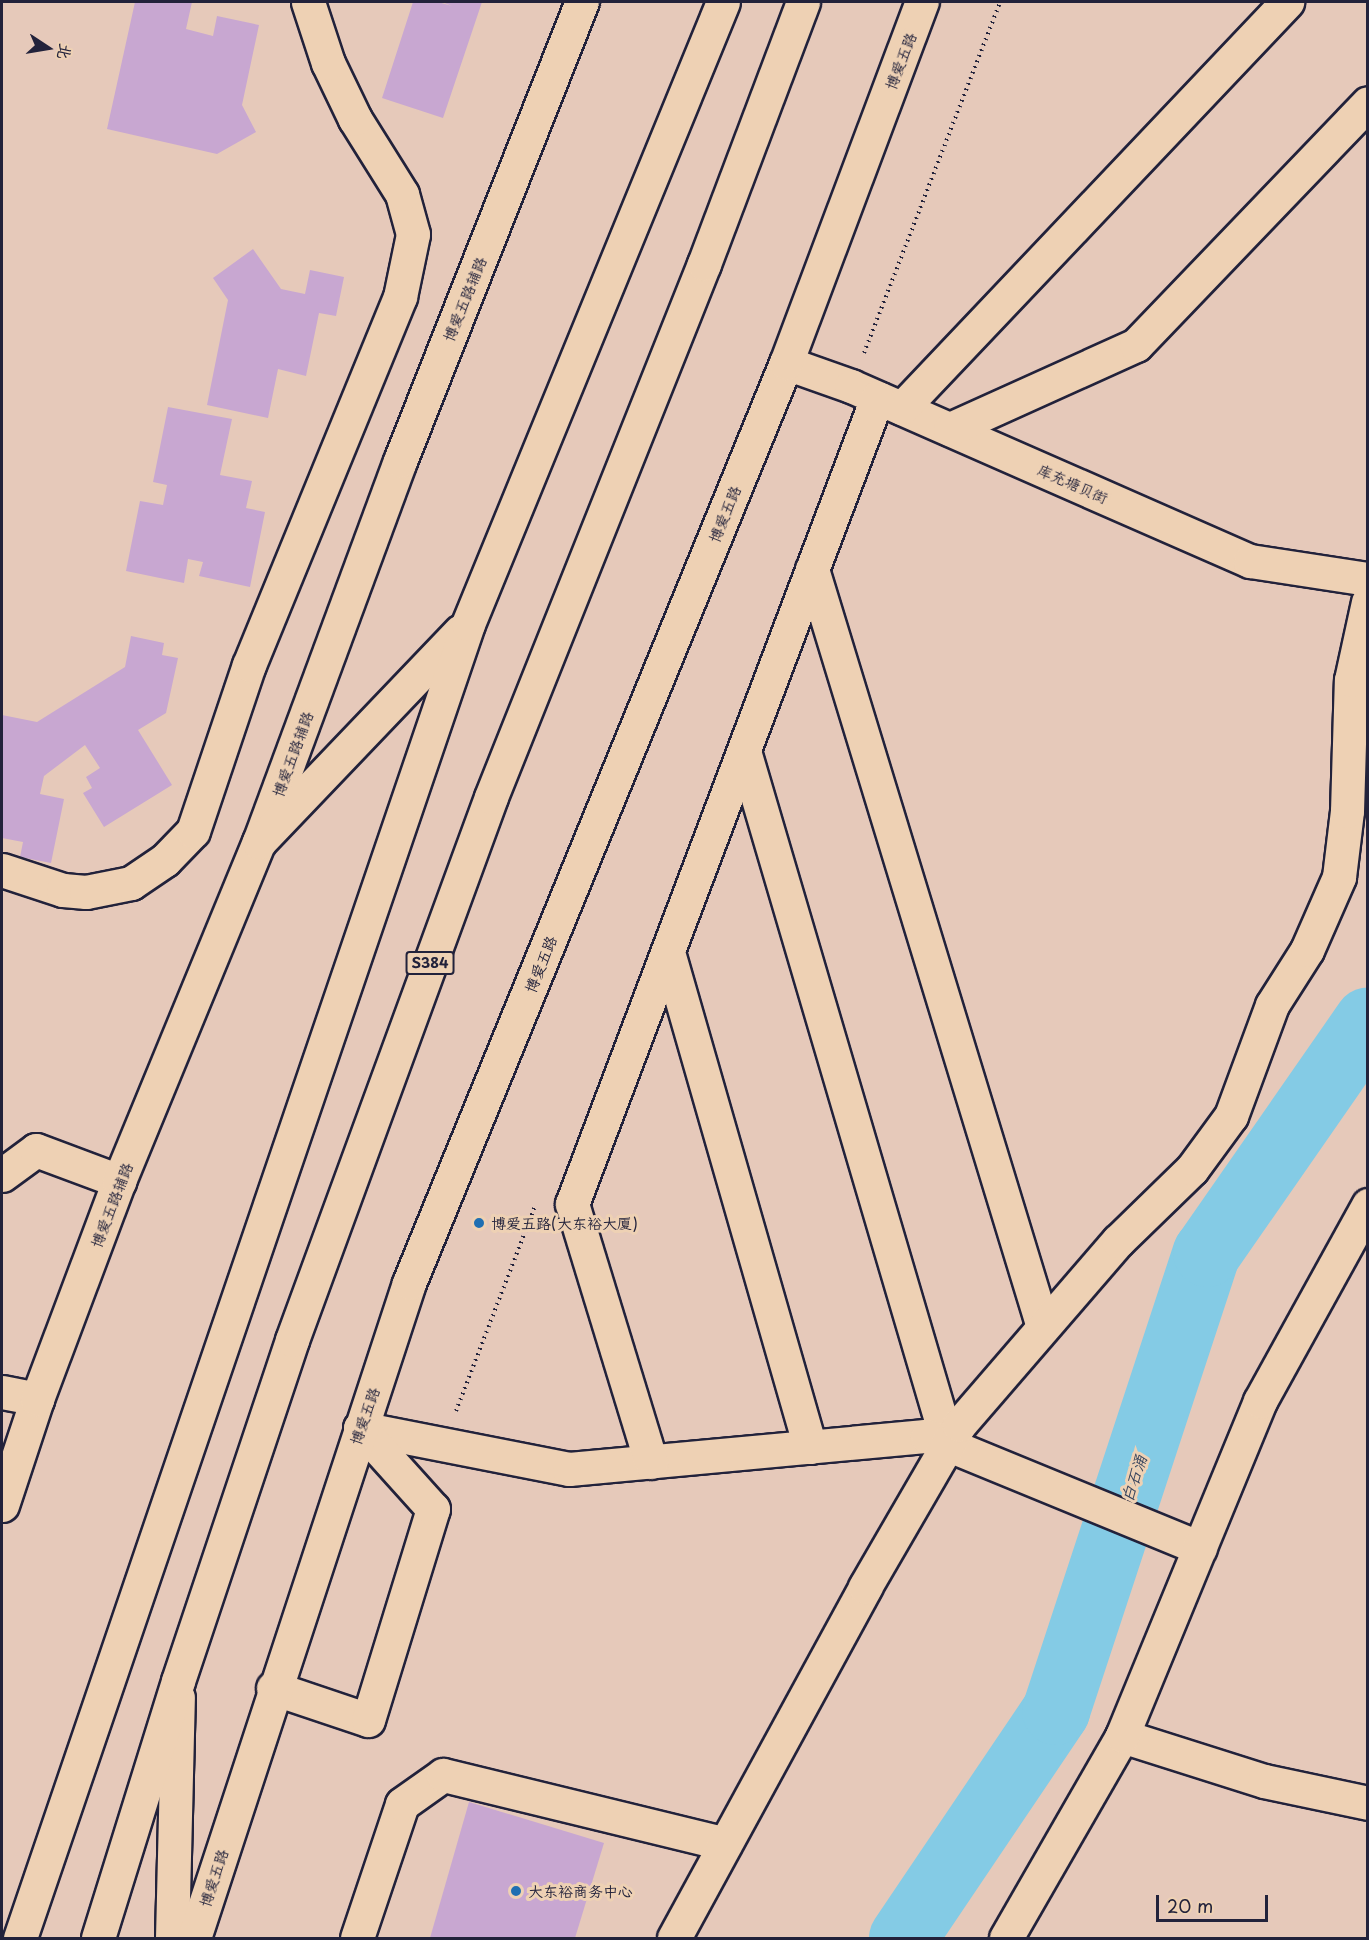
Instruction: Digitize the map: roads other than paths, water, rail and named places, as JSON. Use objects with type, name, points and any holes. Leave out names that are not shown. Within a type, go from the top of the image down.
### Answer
[{"type":"main road","points":[[2,870],[63,890],[97,890],[130,882],[165,860],[193,831],[249,665],[399,297],[413,234],[402,194],[355,119],[328,63],[308,2]]},
{"type":"main road","name":"博爱五路辅路","points":[[2,1505],[37,1399],[119,1181],[259,842],[400,461],[582,2]]},
{"type":"main road","points":[[20,1938],[468,624],[723,2]]},
{"type":"main road","name":"S384","points":[[98,1938],[178,1681],[292,1340],[491,797],[704,264],[803,2]]},
{"type":"main road","name":"博爱五路","points":[[194,1938],[273,1688],[409,1282],[786,363],[922,2]]},
{"type":"main road","points":[[651,1462],[572,1204],[812,569],[890,403],[1287,2]]},
{"type":"main road","points":[[950,429],[1136,345],[1368,103]]},
{"type":"main road","name":"库充塘贝街","points":[[786,363],[890,403],[1250,561],[1368,579]]},
{"type":"main road","points":[[812,569],[1044,1327]]},
{"type":"main road","points":[[674,1938],[959,1425],[1118,1241],[1192,1168],[1231,1116],[1272,1005],[1307,950],[1339,877],[1347,811],[1351,680],[1368,602]]},
{"type":"main road","points":[[259,842],[468,624]]},
{"type":"main road","points":[[744,751],[948,1444]]},
{"type":"main road","points":[[668,952],[810,1447]]},
{"type":"main road","points":[[2,1175],[36,1150],[119,1181]]},
{"type":"main road","points":[[1006,1938],[1122,1736],[1260,1401],[1356,1252],[1368,1205]]},
{"type":"main road","points":[[2,1392],[37,1399]]},
{"type":"main road","points":[[360,1428],[569,1469],[927,1436],[1200,1548]]},
{"type":"main road","points":[[273,1688],[368,1720],[433,1509],[360,1428]]},
{"type":"main road","points":[[172,1938],[178,1681]]},
{"type":"main road","points":[[1122,1736],[1264,1781],[1368,1803]]},
{"type":"main road","points":[[357,1938],[402,1803],[443,1775],[725,1844]]},
{"type":"waterway","name":"白石涌","points":[[903,1938],[1056,1711],[1207,1253],[1368,1021]]},
{"type":"place","name":"博爱五路(大东裕大厦)","points":[[479,1223]]},
{"type":"place","name":"大东裕商务中心","points":[[516,1891]]}]
